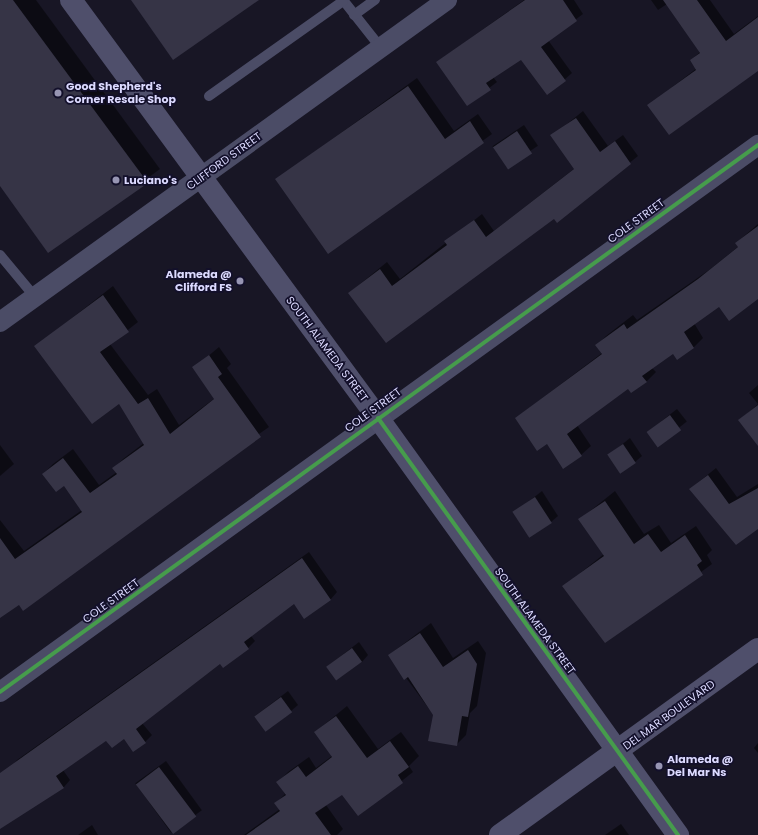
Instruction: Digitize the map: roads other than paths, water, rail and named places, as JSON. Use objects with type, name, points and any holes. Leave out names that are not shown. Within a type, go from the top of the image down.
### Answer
[{"type":"main road","name":"SOUTH ALAMEDA STREET","points":[[71,0],[200,179],[378,418],[678,835]]},
{"type":"main road","name":"DEL MAR BOULEVARD","points":[[500,835],[618,753],[758,649]]},
{"type":"street","name":"CLIFFORD STREET","points":[[0,322],[447,0]]},
{"type":"street","name":"COLE STREET","points":[[0,692],[758,145]]},
{"type":"lane","points":[[354,15],[375,0]]},
{"type":"lane","points":[[209,96],[343,1],[381,48]]},
{"type":"lane","points":[[0,255],[35,297]]},
{"type":"place","name":"Good Shepherd's Corner Resale Shop","points":[[58,93]]},
{"type":"place","name":"Luciano's","points":[[116,180]]},
{"type":"place","name":"Alameda @ Clifford FS","points":[[240,281]]},
{"type":"place","name":"Alameda @ Del Mar Ns","points":[[659,766]]}]
